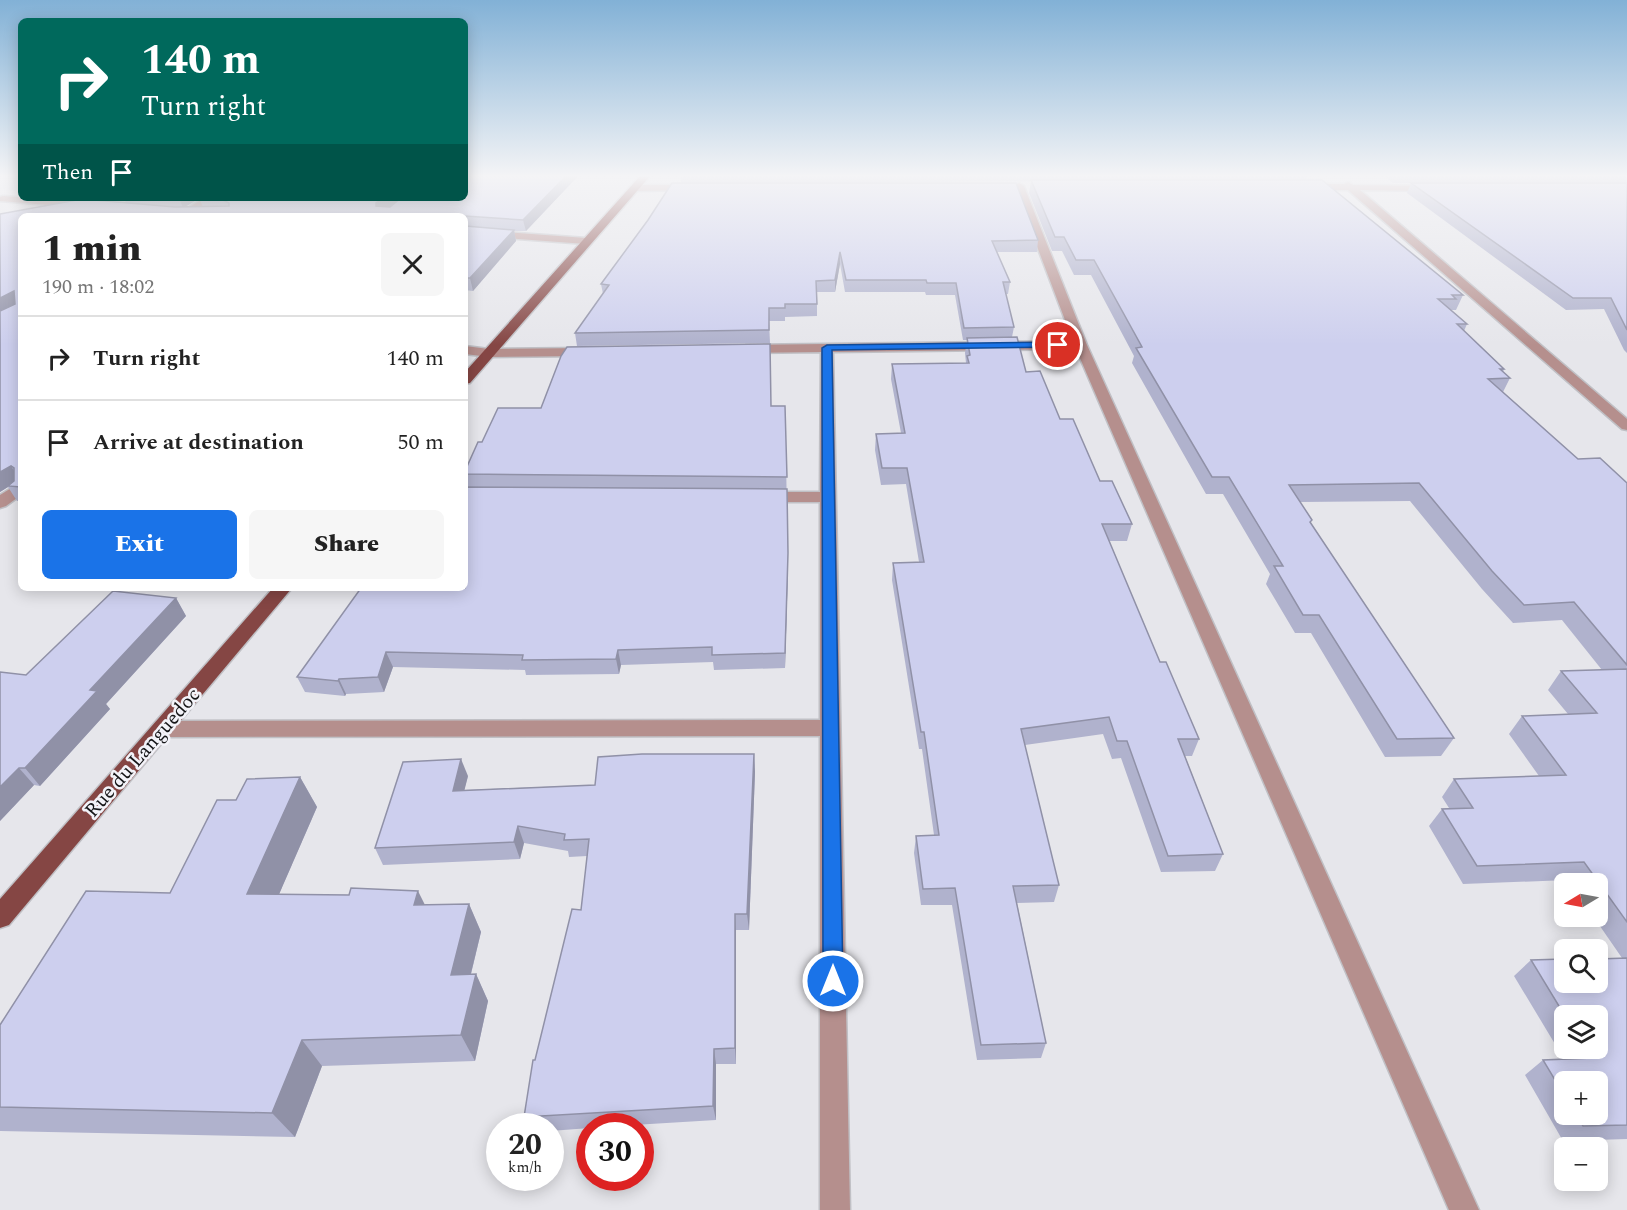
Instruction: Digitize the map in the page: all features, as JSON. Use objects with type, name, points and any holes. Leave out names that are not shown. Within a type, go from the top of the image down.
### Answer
[{"type":"main road","points":[[468,377],[595,231]]},
{"type":"main road","name":"Rue du Languedoc","points":[[0,917],[280,591]]},
{"type":"street","points":[[1036,231],[1081,345],[1464,1210]]},
{"type":"street","points":[[1402,231],[1627,426]]},
{"type":"street","points":[[468,232],[586,241]]},
{"type":"street","points":[[734,349],[1081,345]]},
{"type":"street","points":[[827,348],[835,1210]]},
{"type":"street","points":[[468,350],[489,353],[594,351]]},
{"type":"street","points":[[0,503],[18,489]]},
{"type":"street","points":[[746,496],[827,497]]},
{"type":"street","points":[[162,729],[830,728]]},
{"type":"building","points":[[0,231],[18,231],[18,487],[8,486],[14,481],[14,468],[11,466],[0,472],[0,311],[15,304],[14,291],[0,298]]},
{"type":"building","points":[[468,231],[513,231],[468,278]]},
{"type":"building","points":[[640,231],[1035,231],[1038,240],[992,241],[1010,282],[1003,282],[1014,327],[964,328],[956,283],[927,283],[926,280],[846,280],[840,252],[835,280],[816,281],[817,304],[785,304],[785,308],[769,308],[769,330],[575,333],[609,285],[601,284]]},
{"type":"building","points":[[1053,231],[1385,231],[1463,295],[1452,295],[1456,299],[1438,299],[1467,324],[1457,324],[1504,369],[1500,369],[1510,378],[1488,379],[1578,459],[1600,458],[1627,483],[1627,665],[1574,602],[1524,605],[1492,571],[1419,483],[1289,485],[1312,520],[1310,522],[1454,738],[1397,739],[1319,615],[1303,615],[1274,566],[1283,566],[1229,477],[1212,477],[1136,348],[1142,347],[1094,260],[1076,260],[1064,237],[1055,237]]},
{"type":"building","points":[[1479,231],[1627,231],[1627,330],[1611,298],[1573,298]]},
{"type":"building","points":[[1017,337],[1026,372],[1040,371],[1060,419],[1073,419],[1100,481],[1112,481],[1132,524],[1102,524],[1160,662],[1166,662],[1199,739],[1178,739],[1223,854],[1168,856],[1127,741],[1117,741],[1109,717],[1021,729],[1059,885],[1013,886],[1046,1043],[981,1045],[955,888],[923,889],[916,836],[939,835],[924,732],[921,732],[893,563],[924,562],[907,468],[882,468],[876,434],[905,433],[892,364],[969,363],[967,338]]},
{"type":"building","points":[[770,344],[771,406],[785,406],[787,477],[468,474],[468,464],[478,442],[482,442],[498,408],[541,408],[561,356],[567,347]]},
{"type":"building","points":[[468,487],[787,489],[785,653],[712,655],[712,647],[618,650],[616,659],[522,660],[523,655],[386,652],[378,677],[339,679],[338,681],[297,677],[359,591],[468,591]]},
{"type":"building","points":[[113,591],[176,598],[90,690],[97,691],[25,768],[19,768],[0,787],[0,672],[26,675]]},
{"type":"building","points":[[1627,669],[1627,922],[1608,895],[1608,873],[1592,873],[1584,862],[1477,866],[1442,809],[1473,808],[1454,779],[1566,775],[1522,716],[1597,713],[1561,671]]},
{"type":"building","points":[[642,754],[754,754],[747,914],[735,914],[735,1048],[714,1049],[713,1106],[564,1115],[525,1113],[533,1060],[535,1060],[572,909],[581,910],[589,839],[564,840],[565,834],[518,826],[514,842],[375,848],[403,762],[461,759],[453,791],[595,785],[598,757]]},
{"type":"building","points":[[300,777],[247,894],[349,895],[351,888],[418,891],[414,905],[469,904],[451,975],[476,974],[461,1035],[302,1040],[272,1113],[0,1107],[0,1025],[86,891],[170,893],[217,800],[236,800],[247,779]]},
{"type":"building","points":[[1627,958],[1627,1125],[1583,1126],[1608,1125],[1608,1071],[1554,1071],[1554,1078],[1543,1060],[1608,1059],[1608,1005],[1558,1005],[1531,960],[1554,959],[1554,993],[1608,993],[1608,959]]},
{"type":"route","points":[[833,981],[827,348],[1058,345]]}]
